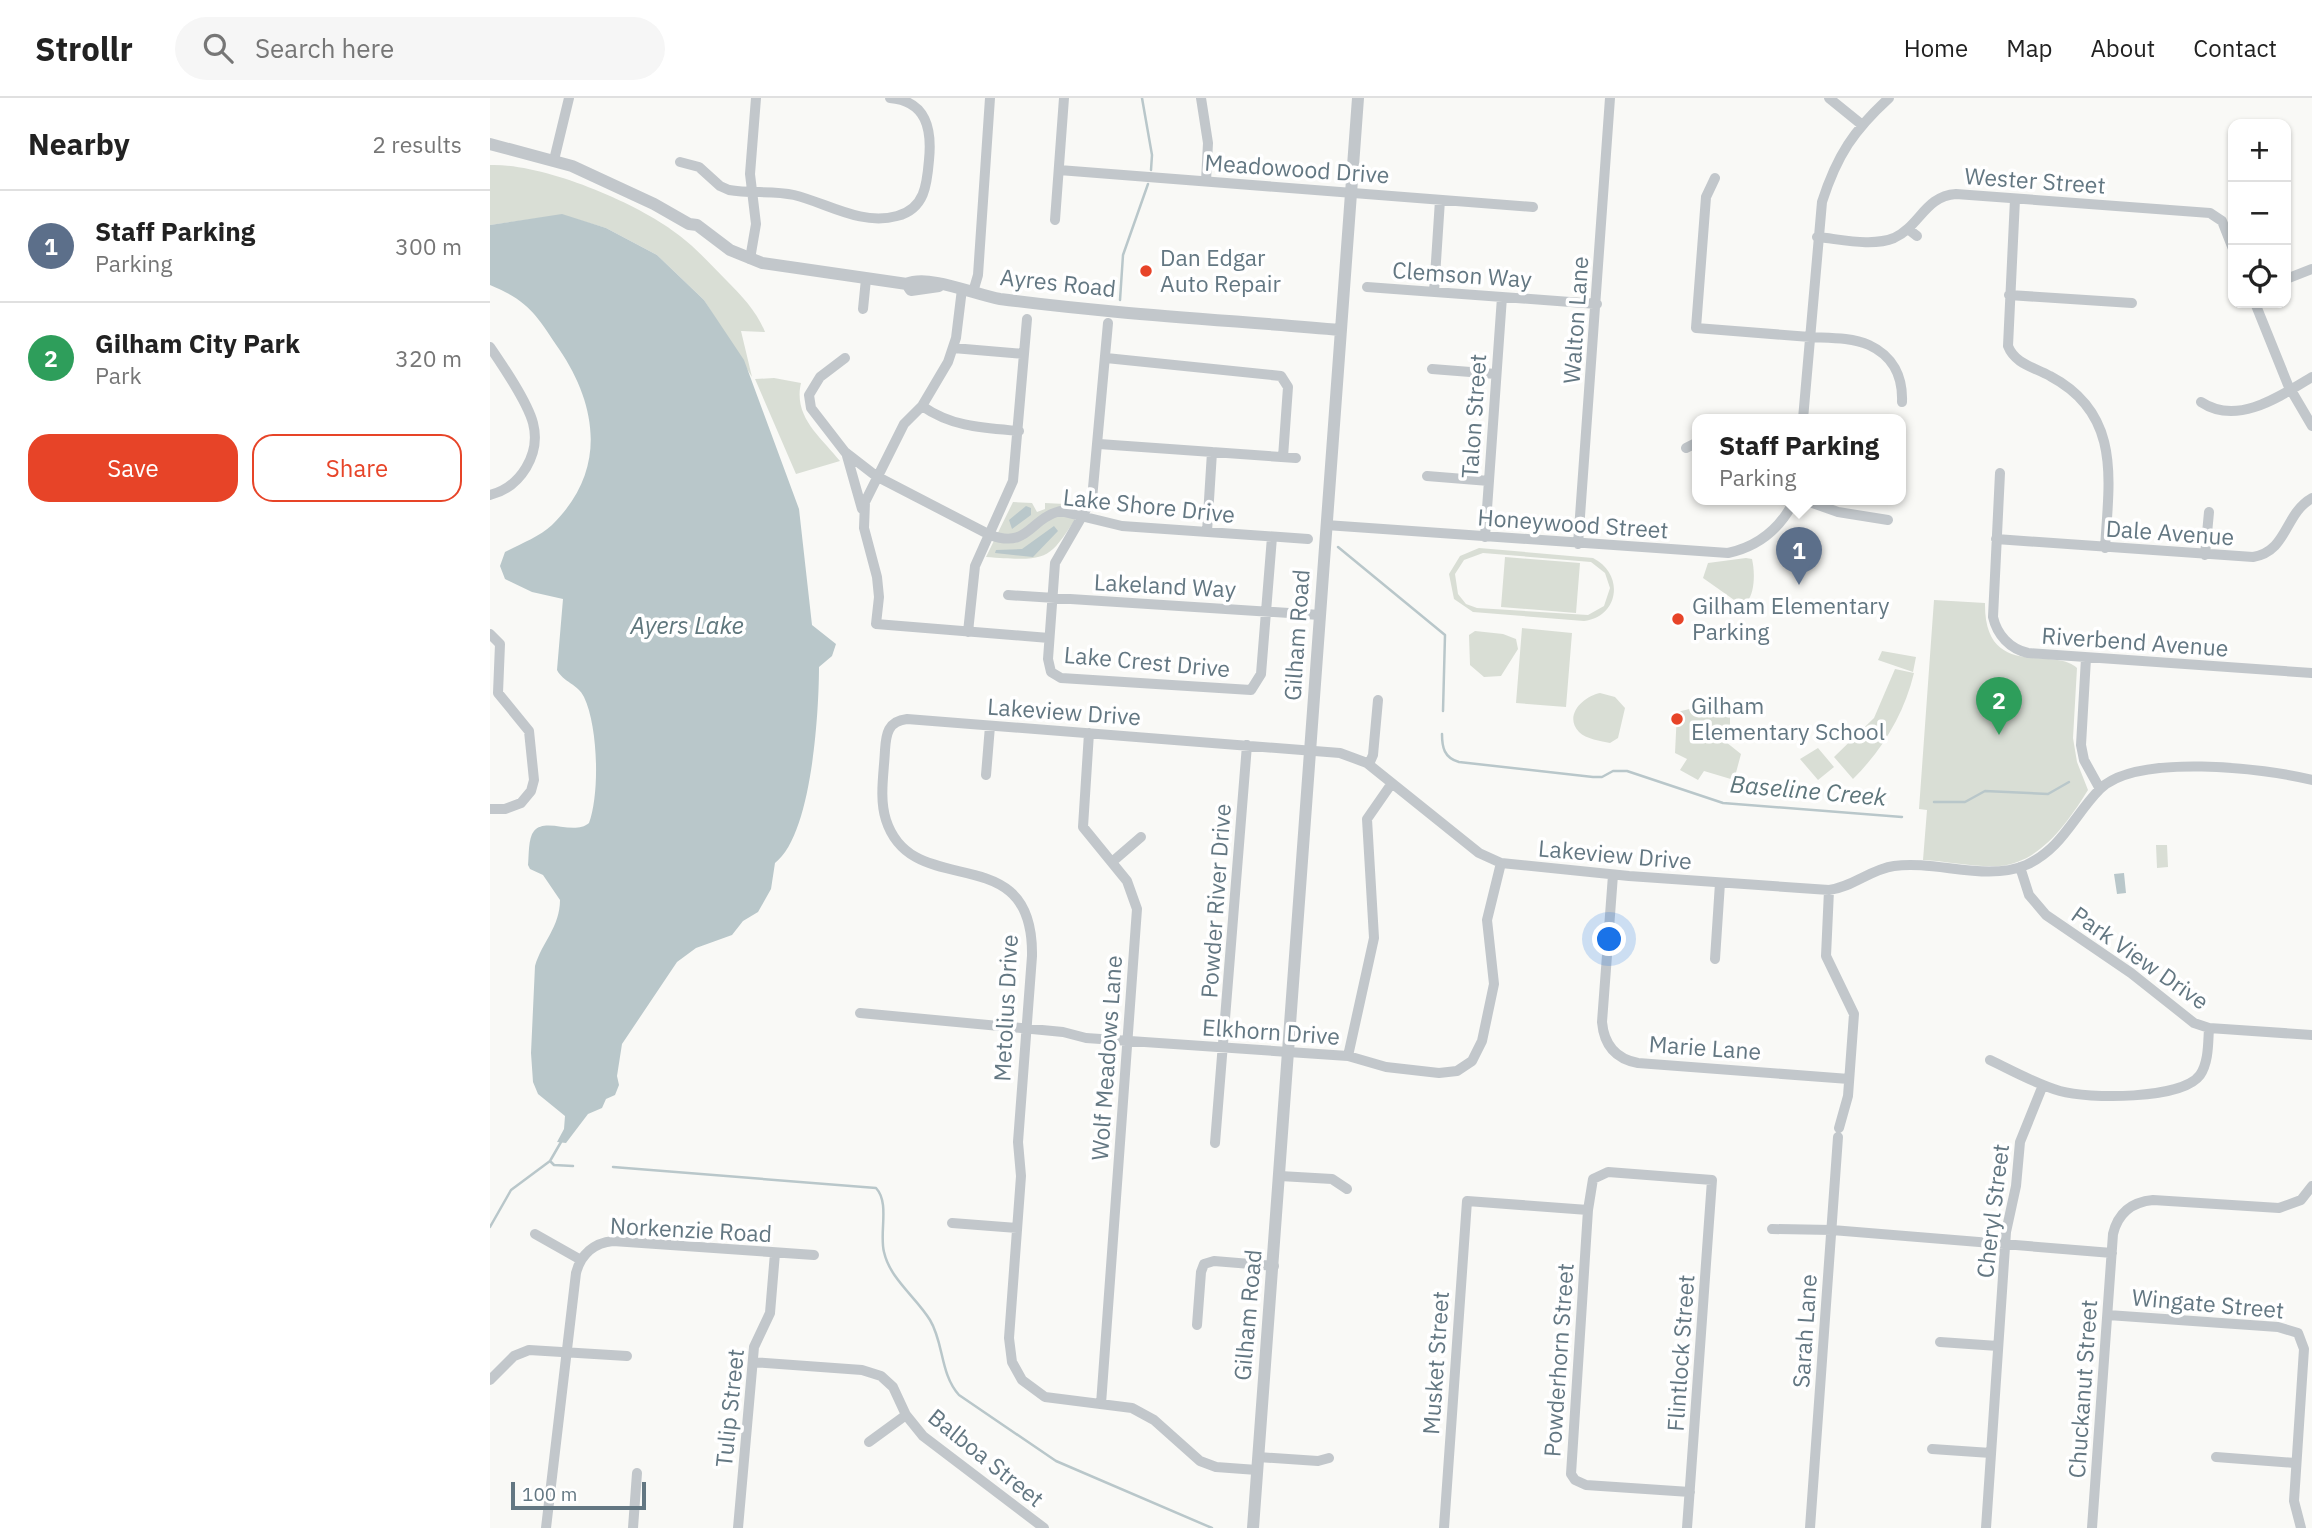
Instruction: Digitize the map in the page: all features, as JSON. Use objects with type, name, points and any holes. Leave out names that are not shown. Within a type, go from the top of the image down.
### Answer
[{"type":"street","points":[[554,160],[569,98]]},
{"type":"street","points":[[750,259],[756,224],[750,168],[756,98]]},
{"type":"street","points":[[680,162],[699,167],[724,188],[794,195],[834,211],[896,217],[913,209],[927,185],[930,128],[917,107],[904,100],[890,98]]},
{"type":"street","points":[[863,513],[876,476],[904,424],[922,406],[942,374],[953,348],[968,290],[978,275],[990,98]]},
{"type":"street","points":[[1055,220],[1064,98]]},
{"type":"street","points":[[1201,98],[1208,143],[1206,181]]},
{"type":"street","name":"Gilham Road","points":[[1253,1528],[1358,98]]},
{"type":"street","name":"Walton Lane","points":[[1578,544],[1610,98]]},
{"type":"street","points":[[1829,98],[1861,124]]},
{"type":"street","points":[[1803,414],[1817,237],[1830,178],[1839,156],[1861,124],[1889,98]]},
{"type":"street","name":"Ayres Road","points":[[490,144],[554,160],[630,192],[689,224],[692,232],[712,244],[721,244],[750,259],[776,266],[907,284],[913,281],[968,290],[1000,299],[1160,316],[1341,330]]},
{"type":"street","name":"Ayres Road","points":[[490,153],[514,151]]},
{"type":"street","name":"Meadowood Drive","points":[[1059,170],[1533,207]]},
{"type":"street","points":[[1715,178],[1706,197],[1696,328],[1858,341],[1879,351],[1898,371],[1903,388],[1902,402]]},
{"type":"street","name":"Wester Street","points":[[1817,237],[1878,242],[1912,233],[1927,206],[1944,196],[2204,213],[2215,215],[2222,221],[2231,245]]},
{"type":"street","points":[[2015,199],[2006,338],[2010,352],[2020,361],[2054,378],[2076,393],[2100,427],[2109,470],[2105,548]]},
{"type":"street","points":[[1434,292],[1440,200]]},
{"type":"street","points":[[2291,277],[2312,269]]},
{"type":"street","points":[[863,309],[866,279]]},
{"type":"street","name":"Clemson Way","points":[[1367,287],[1597,304]]},
{"type":"street","points":[[2009,295],[2132,303]]},
{"type":"street","name":"Talon Street","points":[[1485,537],[1502,298]]},
{"type":"street","points":[[2257,308],[2291,390],[2312,426]]},
{"type":"street","points":[[968,632],[973,574],[1013,481],[1027,319]]},
{"type":"street","points":[[845,453],[863,513],[863,528],[877,577],[876,624],[1049,638],[1058,557],[1084,517],[1092,499],[1108,323]]},
{"type":"street","points":[[490,347],[530,415],[534,439],[530,460],[520,478],[490,495]]},
{"type":"street","points":[[953,348],[1024,354]]},
{"type":"street","name":"Lake Shore Drive","points":[[845,358],[820,377],[809,395],[811,408],[845,453],[876,476],[990,535],[1004,540],[1017,539],[1060,511],[1122,526],[1308,540]]},
{"type":"street","points":[[1106,358],[1281,376],[1287,387],[1283,457]]},
{"type":"street","points":[[1432,369],[1496,374]]},
{"type":"street","points":[[2201,402],[2218,412],[2238,411],[2291,390],[2312,377]]},
{"type":"street","points":[[922,406],[935,415],[963,426],[1019,431]]},
{"type":"street","points":[[1099,444],[1296,458]]},
{"type":"street","points":[[1686,448],[1692,445]]},
{"type":"street","points":[[1207,532],[1212,452]]},
{"type":"street","name":"Riverbend Avenue","points":[[2000,473],[1993,610],[2002,637],[2021,652],[2312,673]]},
{"type":"street","points":[[1427,476],[1489,481]]},
{"type":"street","name":"Dale Avenue","points":[[1996,539],[2253,557],[2270,552],[2283,539],[2299,508],[2312,498]]},
{"type":"street","name":"Honeywood Street","points":[[1326,525],[1728,554],[1747,548],[1769,535],[1786,516],[1791,505]]},
{"type":"street","points":[[1820,505],[1851,515],[1888,520]]},
{"type":"street","points":[[2205,555],[2208,512]]},
{"type":"street","name":"Lake Crest Drive","points":[[1049,638],[1048,665],[1051,672],[1061,678],[1251,690],[1260,680],[1272,537]]},
{"type":"street","name":"Lakeland Way","points":[[1008,595],[1219,611],[1266,610],[1320,615]]},
{"type":"street","points":[[490,634],[500,644],[498,693],[530,734],[534,780],[531,791],[521,803],[510,808],[490,809]]},
{"type":"street","points":[[2086,658],[2081,745],[2084,760],[2100,789]]},
{"type":"street","points":[[1369,764],[1373,755],[1378,700]]},
{"type":"street","name":"Lakeview Drive","points":[[906,719],[1349,755],[1369,764],[1479,853],[1501,863],[1613,875],[1829,890],[1845,887],[1894,866],[1997,870],[2020,867],[2053,847],[2100,789],[2125,774],[2166,766],[2281,774],[2312,780]]},
{"type":"street","name":"Metolius Drive","points":[[906,719],[891,725],[886,734],[882,798],[886,821],[895,838],[916,859],[933,866],[989,878],[1017,900],[1027,918],[1032,940],[1018,1142],[1021,1176],[1009,1345],[1014,1368],[1022,1380],[1045,1396],[1140,1411],[1189,1454],[1206,1464],[1258,1463]]},
{"type":"street","points":[[986,775],[990,726]]},
{"type":"street","name":"Wolf Meadows Lane","points":[[1089,733],[1083,827],[1131,887],[1137,902],[1101,1404]]},
{"type":"street","name":"Powder River Drive","points":[[1215,1143],[1247,745]]},
{"type":"street","points":[[1348,1056],[1374,938],[1367,819],[1392,783]]},
{"type":"street","points":[[1112,862],[1141,837]]},
{"type":"street","name":"Elkhorn Drive","points":[[860,1013],[1127,1042],[1348,1056],[1386,1067],[1447,1073],[1472,1067],[1482,1041],[1494,984],[1487,919],[1501,863]]},
{"type":"street","name":"Park View Drive","points":[[2020,867],[2029,895],[2046,915],[2131,973],[2194,1023],[2210,1027],[2312,1035]]},
{"type":"street","name":"Marie Lane","points":[[1613,875],[1602,1022],[1606,1043],[1613,1052],[1639,1063],[1849,1079]]},
{"type":"street","points":[[1715,959],[1720,883]]},
{"type":"street","name":"Sarah Lane","points":[[1810,1528],[1839,1132],[1847,1102],[1854,1014],[1826,956],[1829,890]]},
{"type":"street","points":[[1990,1060],[2043,1085],[2094,1096],[2180,1089],[2202,1072],[2210,1027]]},
{"type":"street","name":"Cheryl Street","points":[[1986,1528],[2005,1244],[2017,1186],[2020,1142],[2043,1085]]},
{"type":"street","name":"Powderhorn Street","points":[[1690,1492],[1586,1485],[1568,1475],[1591,1183],[1600,1173],[1712,1180]]},
{"type":"street","points":[[1280,1176],[1332,1179],[1347,1189]]},
{"type":"street","name":"Flintlock Street","points":[[1687,1528],[1712,1180]]},
{"type":"street","name":"Chuckanut Street","points":[[2092,1528],[2112,1253],[2117,1221],[2137,1203],[2153,1200],[2278,1208],[2301,1200],[2312,1186]]},
{"type":"street","name":"Musket Street","points":[[1444,1528],[1467,1201],[1588,1210]]},
{"type":"street","points":[[952,1223],[1017,1228]]},
{"type":"street","points":[[1772,1229],[1832,1230],[2112,1253]]},
{"type":"street","points":[[535,1234],[581,1260],[566,1352],[545,1528]]},
{"type":"street","name":"Norkenzie Road","points":[[581,1260],[598,1245],[613,1241],[814,1255]]},
{"type":"street","name":"Tulip Street","points":[[737,1528],[753,1362],[756,1342],[769,1313],[775,1253]]},
{"type":"street","points":[[1197,1325],[1204,1264],[1214,1261],[1274,1266]]},
{"type":"street","name":"Wingate Street","points":[[2108,1315],[2278,1327],[2298,1333],[2304,1349],[2294,1503],[2301,1528]]},
{"type":"street","points":[[1940,1342],[1998,1346]]},
{"type":"street","points":[[490,1380],[522,1352],[627,1356]]},
{"type":"street","name":"Balboa Street","points":[[753,1362],[873,1373],[893,1387],[906,1415],[937,1448],[1044,1528]]},
{"type":"street","name":"Balboa Street","points":[[869,1442],[906,1415]]},
{"type":"street","points":[[1932,1449],[1991,1453]]},
{"type":"street","points":[[2216,1457],[2295,1463]]},
{"type":"street","points":[[1258,1463],[1318,1461],[1329,1458]]},
{"type":"street","points":[[633,1528],[637,1473]]},
{"type":"shaded area","points":[[490,165],[536,171],[590,187],[662,223],[686,241],[738,292],[762,325],[765,332],[741,331],[752,377],[704,300],[657,255],[606,228],[562,215],[490,225]]},
{"type":"shaded area","points":[[774,378],[801,383],[801,406],[810,426],[840,461],[796,474],[755,379]]},
{"type":"shaded area","points":[[1013,502],[1032,503],[1037,512],[1045,509],[1045,503],[1085,505],[1063,537],[1047,554],[1025,559],[986,557]]},
{"type":"shaded area","points":[[1479,548],[1593,558],[1610,574],[1614,594],[1605,612],[1584,621],[1473,612],[1454,599],[1449,574],[1460,556]],"holes":[[[1483,553],[1591,562],[1605,573],[1610,588],[1604,606],[1588,615],[1477,608],[1466,604],[1458,594],[1455,574],[1464,560]]]},
{"type":"shaded area","points":[[1505,557],[1580,563],[1576,613],[1501,607]]},
{"type":"shaded area","points":[[1752,559],[1754,576],[1752,593],[1747,602],[1737,602],[1703,578],[1708,563]]},
{"type":"shaded area","points":[[1934,600],[1985,603],[1988,627],[1996,643],[2008,652],[2066,662],[2077,668],[2073,738],[2077,762],[2088,790],[2072,815],[2041,849],[2015,863],[1991,866],[1923,860],[1927,810],[1919,809]]},
{"type":"shaded area","points":[[1522,628],[1572,633],[1566,707],[1516,703]]},
{"type":"shaded area","points":[[1475,631],[1503,634],[1516,639],[1518,649],[1501,676],[1484,677],[1470,665],[1469,635]]},
{"type":"shaded area","points":[[1882,651],[1916,657],[1913,672],[1878,660]]},
{"type":"shaded area","points":[[1895,669],[1914,673],[1910,688],[1883,743],[1853,779],[1834,757],[1874,718]]},
{"type":"shaded area","points":[[1600,693],[1615,697],[1625,708],[1618,738],[1610,743],[1582,734],[1573,719],[1582,702]]},
{"type":"shaded area","points":[[1706,705],[1710,710],[1720,710],[1730,717],[1730,727],[1724,735],[1726,742],[1741,754],[1734,780],[1704,771],[1698,780],[1680,770],[1687,759],[1675,753],[1677,712]]},
{"type":"shaded area","points":[[1818,748],[1834,767],[1818,780],[1800,759]]},
{"type":"shaded area","points":[[2156,845],[2167,845],[2168,867],[2157,868]]},
{"type":"water","name":"Ayers Lake","points":[[562,214],[606,228],[657,255],[704,300],[744,360],[799,509],[812,625],[836,644],[832,656],[819,667],[815,741],[805,801],[788,848],[775,863],[771,889],[758,912],[743,921],[732,935],[696,948],[677,962],[622,1044],[617,1076],[619,1085],[615,1095],[606,1099],[602,1108],[588,1114],[566,1143],[557,1142],[564,1129],[565,1116],[538,1094],[533,1082],[531,1053],[535,966],[554,926],[560,900],[543,875],[530,869],[528,865],[532,834],[539,827],[576,828],[589,823],[595,795],[595,742],[584,697],[557,670],[563,599],[532,592],[505,579],[500,566],[505,552],[547,529],[569,505],[582,483],[591,439],[589,417],[582,394],[559,349],[531,311],[514,297],[490,285],[490,225]]},
{"type":"water","points":[[1026,506],[1031,508],[1031,515],[1012,529],[1009,520]]},
{"type":"water","points":[[1054,526],[1058,531],[1033,557],[995,553],[996,550],[1022,549]]},
{"type":"water","points":[[2124,873],[2126,893],[2117,894],[2114,874]]},
{"type":"waterway","name":"Baseline Creek","points":[[1142,98],[1152,155],[1151,170]]},
{"type":"waterway","name":"Baseline Creek","points":[[1120,300],[1123,255],[1148,184]]},
{"type":"waterway","name":"Baseline Creek","points":[[1338,547],[1445,635],[1443,711]]},
{"type":"waterway","name":"Baseline Creek","points":[[1442,734],[1445,751],[1450,758],[1459,762],[1593,777],[1602,777],[1613,771],[1627,771],[1723,803],[1902,817]]},
{"type":"waterway","points":[[1934,802],[1965,802],[1985,791],[2048,794],[2069,782]]},
{"type":"waterway","points":[[561,1142],[550,1161],[554,1165],[573,1166]]},
{"type":"waterway","points":[[490,1227],[511,1190],[550,1161]]},
{"type":"waterway","points":[[613,1167],[876,1188],[882,1202],[883,1244],[887,1262],[930,1320],[938,1338],[948,1378],[959,1395],[1056,1461],[1212,1528]]},
{"type":"place","name":"Dan Edgar Auto Repair","points":[[1146,271]]},
{"type":"place","name":"Staff Parking","points":[[1799,585]]},
{"type":"place","name":"Gilham Elementary Parking","points":[[1678,619]]},
{"type":"place","name":"Gilham Elementary School","points":[[1677,719]]},
{"type":"place","name":"Gilham City Park","points":[[1999,735]]}]
